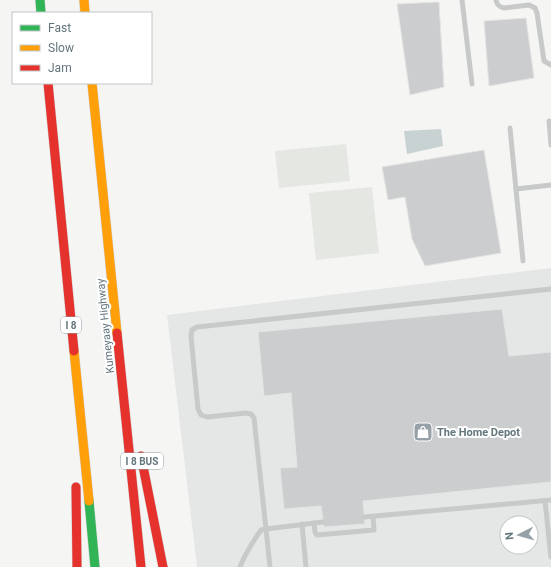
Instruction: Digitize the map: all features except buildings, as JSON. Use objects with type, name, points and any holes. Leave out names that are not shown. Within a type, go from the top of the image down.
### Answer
[{"type":"highway","points":[[40,0],[41,12]]},
{"type":"highway","points":[[84,0],[85,12]]},
{"type":"highway","name":"I 8","points":[[48,84],[95,567]]},
{"type":"highway","name":"Kumeyaay Highway","points":[[92,84],[140,567]]},
{"type":"highway","name":"I 8 BUS","points":[[120,355],[163,567]]},
{"type":"highway","points":[[77,567],[76,471],[81,426]]},
{"type":"lane","points":[[462,0],[472,84]]},
{"type":"lane","points":[[496,0],[500,7],[504,8],[529,5],[536,8],[544,61],[551,65]]},
{"type":"lane","points":[[549,121],[551,145]]},
{"type":"lane","points":[[510,128],[523,261]]},
{"type":"lane","points":[[516,189],[551,185]]},
{"type":"lane","points":[[270,567],[254,418],[251,414],[246,413],[207,417],[201,415],[197,402],[191,336],[192,330],[197,327],[551,289]]},
{"type":"lane","points":[[364,518],[548,500],[551,557]]},
{"type":"lane","points":[[314,523],[315,532],[317,535],[338,534],[374,530],[373,517]]},
{"type":"lane","points":[[240,567],[243,558],[261,530],[323,522]]},
{"type":"lane","points":[[302,524],[306,567]]},
{"type":"shaded area","points":[[441,129],[443,146],[407,154],[404,131]]},
{"type":"shaded area","points":[[346,144],[350,181],[279,188],[275,151]]},
{"type":"shaded area","points":[[372,187],[379,253],[316,260],[309,193]]},
{"type":"shaded area","points":[[551,268],[551,567],[197,567],[167,315]]},
{"type":"traffic: fast","points":[[40,0],[41,12]]},
{"type":"traffic: fast","points":[[89,501],[95,567]]},
{"type":"traffic: slow","points":[[84,0],[85,12]]},
{"type":"traffic: slow","points":[[92,84],[117,333]]},
{"type":"traffic: slow","points":[[74,351],[89,501]]},
{"type":"traffic: jam","points":[[48,84],[74,351]]},
{"type":"traffic: jam","points":[[117,333],[141,567]]},
{"type":"traffic: jam","points":[[141,456],[163,567]]},
{"type":"traffic: jam","points":[[76,487],[77,567]]},
{"type":"place","name":"The Home Depot","points":[[423,432]]}]
